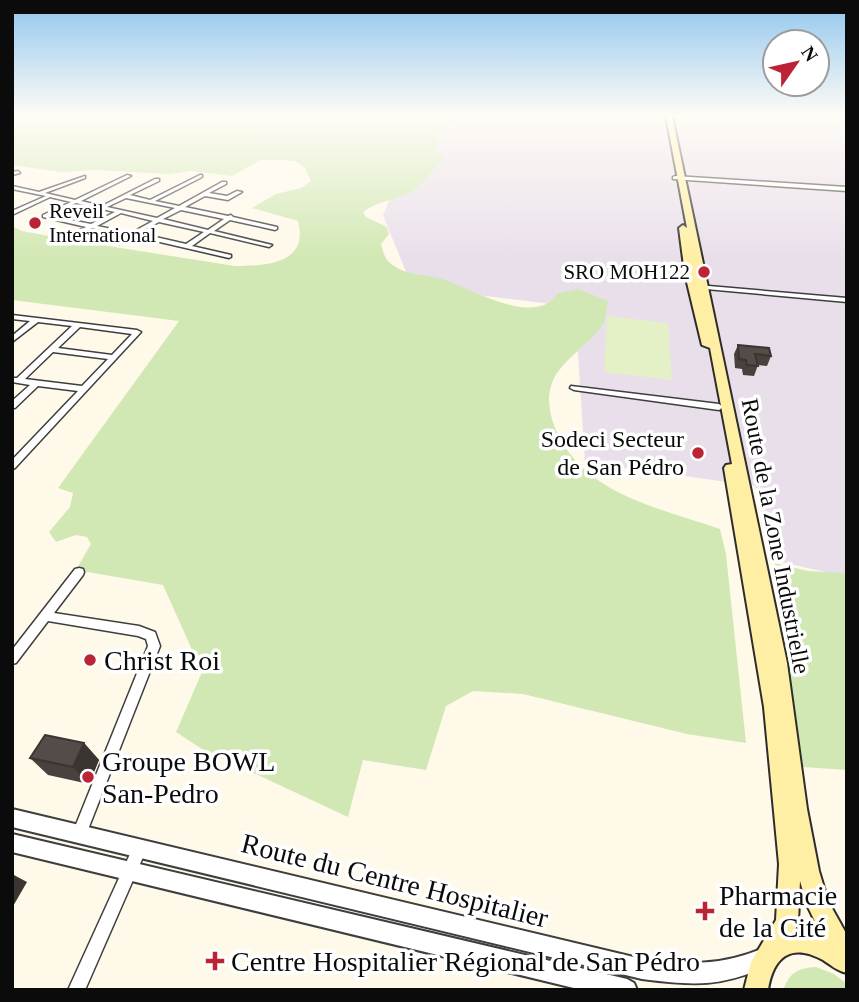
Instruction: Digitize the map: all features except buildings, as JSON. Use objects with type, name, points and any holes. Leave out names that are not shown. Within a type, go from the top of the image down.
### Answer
[{"type":"main road","name":"Route de la Zone Industrielle","points":[[675,163],[679,178]]},
{"type":"main road","name":"Route de la Zone Industrielle","points":[[677,163],[773,707],[790,864],[787,922],[758,971],[756,990]]},
{"type":"main road","name":"Route de la Zone Industrielle","points":[[699,287],[778,663],[808,871],[818,905],[847,960]]},
{"type":"main road","points":[[769,953],[782,943],[804,941],[828,949],[847,960]]},
{"type":"street","points":[[129,176],[45,216],[229,256]]},
{"type":"street","points":[[151,201],[200,176]]},
{"type":"street","points":[[38,194],[83,177]]},
{"type":"street","points":[[679,178],[847,189]]},
{"type":"street","points":[[100,208],[157,180]]},
{"type":"street","points":[[120,242],[224,183]]},
{"type":"street","points":[[13,188],[268,245]]},
{"type":"street","points":[[203,194],[228,198],[239,192]]},
{"type":"street","points":[[12,213],[49,196]]},
{"type":"street","points":[[125,196],[275,228]]},
{"type":"street","points":[[78,233],[119,212]]},
{"type":"street","points":[[187,246],[231,217]]},
{"type":"street","points":[[699,287],[847,300]]},
{"type":"street","points":[[12,317],[137,332],[12,467]]},
{"type":"street","points":[[12,340],[36,320]]},
{"type":"street","points":[[16,380],[79,324]]},
{"type":"street","points":[[52,350],[112,357]]},
{"type":"street","points":[[16,380],[84,389]]},
{"type":"street","points":[[12,406],[37,383]]},
{"type":"street","points":[[574,388],[719,407]]},
{"type":"street","points":[[15,653],[79,572]]},
{"type":"street","points":[[46,616],[139,631],[151,636],[154,646],[80,832]]},
{"type":"street","name":"Route du Centre Hospitalier","points":[[12,818],[80,832],[642,969],[695,976],[716,975],[738,970],[769,953]]},
{"type":"street","name":"Route du Centre Hospitalier","points":[[12,842],[627,990]]},
{"type":"street","points":[[76,990],[141,847]]},
{"type":"shaded area","points":[[405,163],[847,163],[847,577],[772,560],[755,486],[585,462],[575,307],[412,287],[383,215]]},
{"type":"green space","points":[[12,163],[256,163],[232,176],[191,171],[169,174],[97,170],[62,172],[12,165]]},
{"type":"green space","points":[[298,163],[440,163],[411,192],[374,205],[363,212],[366,217],[387,227],[389,234],[381,244],[391,264],[399,269],[442,279],[519,307],[535,307],[548,303],[558,293],[578,289],[608,301],[600,329],[562,366],[552,383],[549,401],[552,419],[569,452],[585,470],[604,484],[649,506],[720,529],[726,554],[746,743],[687,734],[523,694],[473,691],[446,706],[426,770],[363,760],[348,817],[202,749],[176,732],[202,672],[163,585],[76,570],[91,544],[87,537],[76,535],[56,542],[49,532],[70,507],[73,493],[58,488],[179,321],[12,300],[12,226],[22,231],[70,240],[235,266],[271,263],[282,260],[297,246],[300,235],[298,221],[252,208],[276,194],[301,188],[311,181],[305,168]]},
{"type":"green space","points":[[607,316],[668,323],[672,380],[604,372]]},
{"type":"green space","points":[[774,563],[808,571],[847,573],[847,770],[803,767]]},
{"type":"green space","points":[[816,967],[834,974],[847,984],[847,990],[783,990],[795,972]]},
{"type":"place","name":"Reveil International","points":[[35,223]]},
{"type":"place","name":"SRO MOH122","points":[[704,272]]},
{"type":"place","name":"Sodeci Secteur de San Pédro","points":[[698,453]]},
{"type":"place","name":"Christ Roi","points":[[90,660]]},
{"type":"place","name":"Groupe BOWL San-Pedro","points":[[88,777]]},
{"type":"place","name":"Pharmacie de la Cité","points":[[705,911]]},
{"type":"place","name":"Centre Hospitalier Régional de San Pédro","points":[[215,961]]}]
